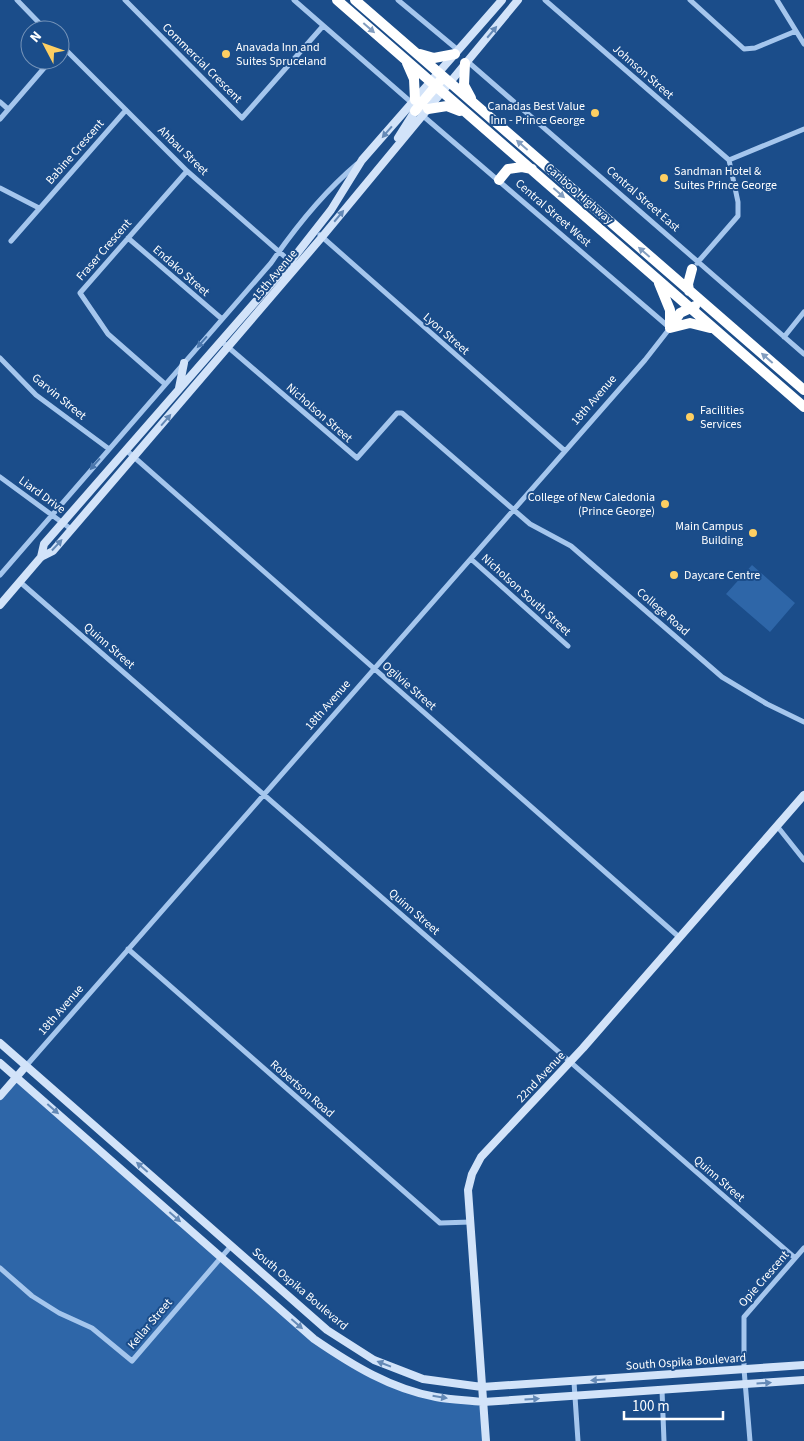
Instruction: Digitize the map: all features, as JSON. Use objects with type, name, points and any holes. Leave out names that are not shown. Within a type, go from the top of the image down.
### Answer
[{"type":"highway","name":"Cariboo Highway","points":[[337,0],[804,407]]},
{"type":"highway","name":"Cariboo Highway","points":[[355,0],[804,390]]},
{"type":"highway","points":[[415,52],[434,58],[456,52]]},
{"type":"highway","points":[[402,56],[412,74],[418,108]]},
{"type":"highway","points":[[466,62],[464,85],[477,106]]},
{"type":"highway","points":[[418,108],[440,82],[439,73]]},
{"type":"highway","points":[[418,108],[447,106],[470,116]]},
{"type":"highway","points":[[503,144],[507,156],[508,170]]},
{"type":"highway","points":[[499,180],[508,170],[515,168],[532,169]]},
{"type":"highway","points":[[672,276],[695,266]]},
{"type":"highway","points":[[689,291],[688,284],[695,266]]},
{"type":"highway","points":[[654,276],[667,299],[670,328]]},
{"type":"highway","points":[[670,328],[680,313],[698,306],[708,308]]},
{"type":"highway","points":[[670,328],[690,323],[718,332]]},
{"type":"main road","points":[[439,73],[502,0]]},
{"type":"main road","points":[[437,86],[450,82],[518,0]]},
{"type":"main road","name":"15th Avenue","points":[[0,605],[40,557],[44,544],[221,341],[322,237],[390,155],[418,108]]},
{"type":"main road","name":"15th Avenue","points":[[40,557],[53,550],[228,347],[294,264],[362,160],[418,108]]},
{"type":"main road","points":[[179,390],[184,363]]},
{"type":"main road","name":"22nd Avenue","points":[[486,1441],[468,1190],[472,1174],[482,1157],[570,1062],[804,794]]},
{"type":"main road","name":"South Ospika Boulevard","points":[[0,1043],[327,1330],[374,1360],[423,1379],[482,1387],[804,1365]]},
{"type":"main road","points":[[0,1063],[314,1339],[354,1366],[396,1386],[437,1397],[483,1402],[804,1380]]},
{"type":"main road","name":"18th Avenue","points":[[0,1096],[26,1066]]},
{"type":"street","points":[[17,0],[36,20]]},
{"type":"street","name":"Commercial Crescent","points":[[125,0],[242,118],[323,26]]},
{"type":"street","name":"Central Street West","points":[[294,0],[670,328]]},
{"type":"street","points":[[398,0],[456,52]]},
{"type":"street","name":"Johnson Street","points":[[545,0],[728,160]]},
{"type":"street","points":[[690,0],[744,48],[755,48],[796,30]]},
{"type":"street","points":[[777,0],[804,44]]},
{"type":"street","name":"Ahbau Street","points":[[70,56],[186,171],[294,264]]},
{"type":"street","name":"Central Street East","points":[[466,62],[695,266],[804,354]]},
{"type":"street","points":[[0,118],[42,70]]},
{"type":"street","points":[[0,102],[8,109]]},
{"type":"street","name":"Babine Crescent","points":[[10,241],[126,110]]},
{"type":"street","points":[[695,266],[738,216],[738,202],[728,160],[804,129]]},
{"type":"street","name":"15th Avenue","points":[[0,575],[222,319],[342,177],[362,160]]},
{"type":"street","name":"Fraser Crescent","points":[[165,384],[108,334],[80,292],[186,171]]},
{"type":"street","points":[[0,188],[39,208]]},
{"type":"street","name":"Lyon Street","points":[[315,231],[565,451]]},
{"type":"street","name":"Endako Street","points":[[128,238],[222,319]]},
{"type":"street","points":[[784,337],[804,312]]},
{"type":"street","name":"18th Avenue","points":[[26,1066],[471,559],[670,328]]},
{"type":"street","name":"Nicholson Street","points":[[221,341],[355,457],[359,456],[397,414],[402,413],[514,509]]},
{"type":"street","name":"Garvin Street","points":[[0,358],[36,395],[108,449]]},
{"type":"street","name":"Ogilvie Street","points":[[126,450],[680,937]]},
{"type":"street","name":"Liard Drive","points":[[0,477],[71,529]]},
{"type":"street","name":"College Road","points":[[514,509],[530,524],[571,546],[722,677],[767,704],[804,722]]},
{"type":"street","name":"Nicholson South Street","points":[[471,559],[568,646]]},
{"type":"street","name":"Quinn Street","points":[[20,582],[795,1258]]},
{"type":"street","points":[[777,826],[804,860]]},
{"type":"street","name":"Robertson Road","points":[[128,950],[440,1223],[470,1222]]},
{"type":"street","name":"Kellar Street","points":[[0,1268],[32,1296],[59,1313],[92,1328],[132,1361],[231,1246]]},
{"type":"street","name":"Opie Crescent","points":[[750,1441],[744,1370],[744,1317],[804,1248]]},
{"type":"street","points":[[574,1382],[578,1441]]},
{"type":"street","points":[[662,1390],[664,1441]]},
{"type":"shaded area","points":[[752,565],[795,603],[770,632],[726,594]]},
{"type":"shaded area","points":[[16,1078],[309,1333],[395,1386],[481,1402],[484,1441],[0,1441],[0,1097]]},
{"type":"place","name":"Anavada Inn and Suites Spruceland","points":[[226,54]]},
{"type":"place","name":"Canadas Best Value Inn - Prince George","points":[[595,113]]},
{"type":"place","name":"Sandman Hotel & Suites Prince George","points":[[664,178]]},
{"type":"place","name":"Facilities Services","points":[[690,417]]},
{"type":"place","name":"College of New Caledonia (Prince George)","points":[[665,504]]},
{"type":"place","name":"Main Campus Building","points":[[753,533]]},
{"type":"place","name":"Daycare Centre","points":[[674,575]]}]
